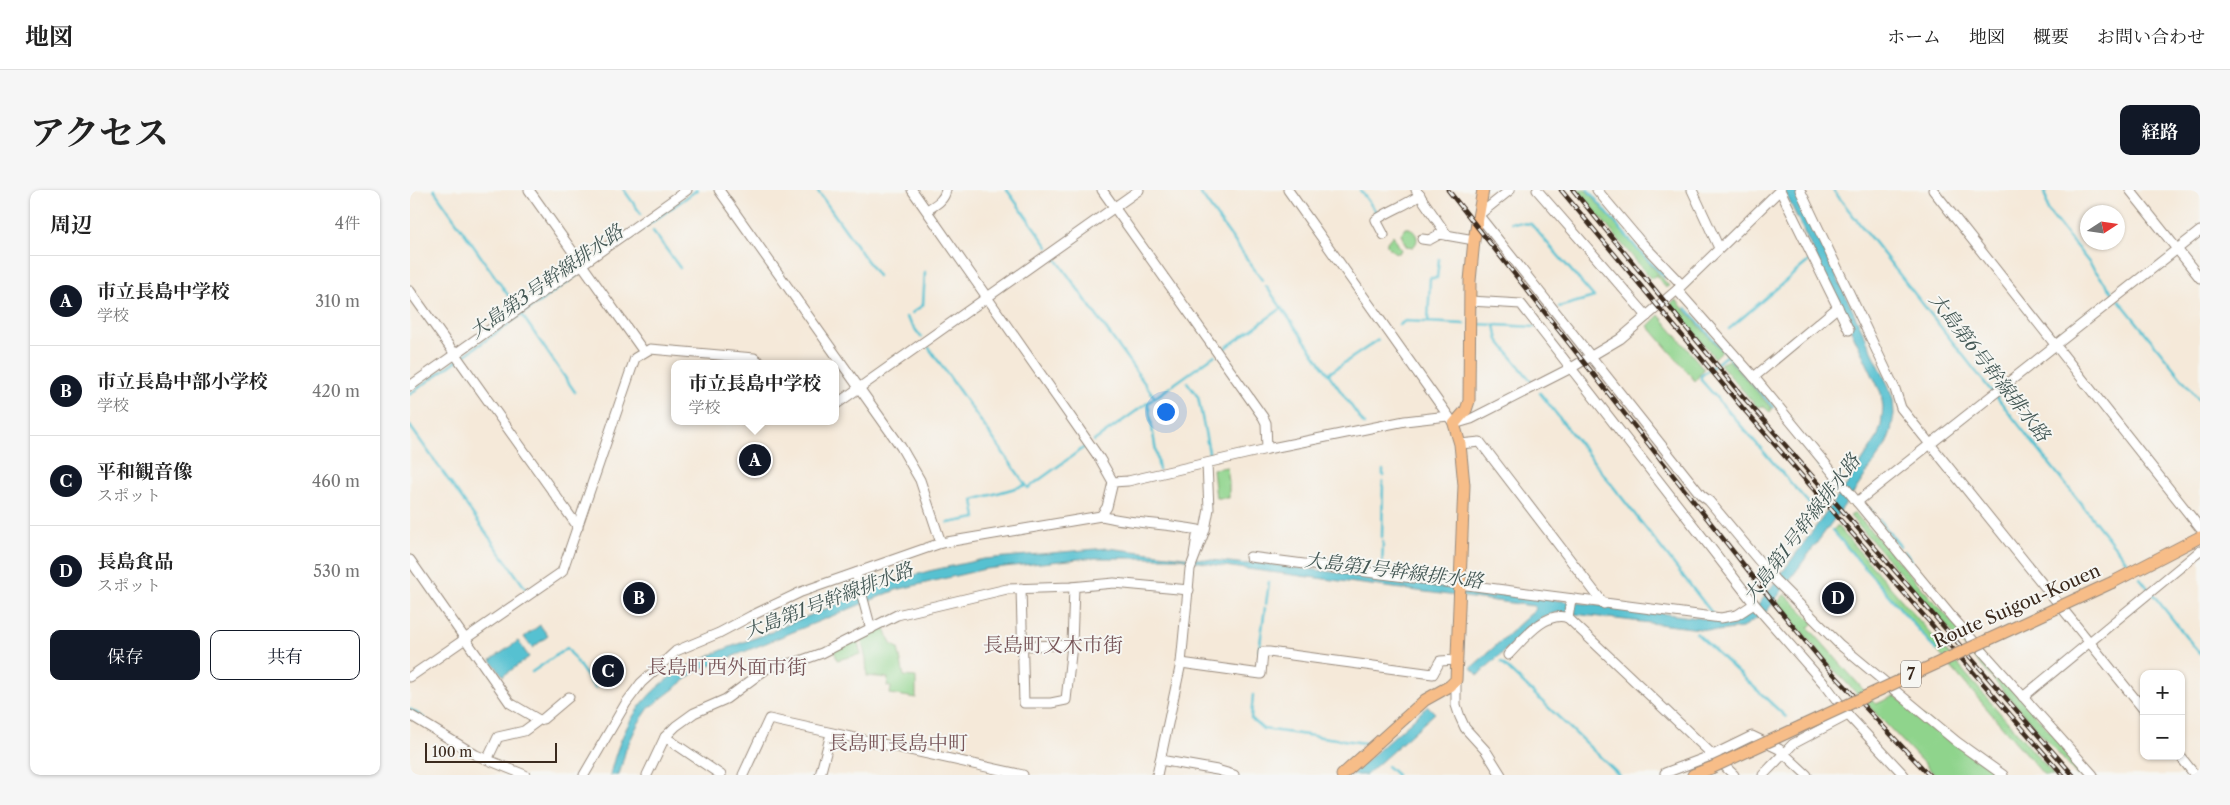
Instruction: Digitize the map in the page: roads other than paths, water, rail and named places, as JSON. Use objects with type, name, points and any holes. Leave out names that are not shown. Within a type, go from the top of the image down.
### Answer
[{"type":"main road","points":[[1342,775],[1425,700],[1450,686],[1456,680],[1464,485],[1460,444],[1451,420],[1466,410],[1469,401],[1470,301],[1474,240],[1484,190]]},
{"type":"main road","name":"Route Suigou-Kouen","points":[[1693,775],[2113,582],[2200,537]]},
{"type":"main road","name":"Route Suigou-Kouen","points":[[1699,775],[1711,768]]},
{"type":"street","points":[[529,190],[644,352]]},
{"type":"street","points":[[410,386],[457,358],[584,268],[687,190]]},
{"type":"street","points":[[720,190],[913,466],[920,480],[941,543]]},
{"type":"street","points":[[912,190],[988,297],[1114,482],[1107,507],[1101,516]]},
{"type":"street","points":[[927,210],[941,201],[945,196],[946,190]]},
{"type":"street","points":[[1102,190],[1263,417],[1266,423],[1266,449]]},
{"type":"street","points":[[839,402],[1139,190]]},
{"type":"street","points":[[1288,190],[1451,420]]},
{"type":"street","points":[[1510,190],[1480,215],[1701,495],[1709,501],[1775,580],[1839,644],[1900,697],[2003,775]]},
{"type":"street","points":[[1537,190],[1647,316]]},
{"type":"street","points":[[1597,190],[1952,617],[2093,775]]},
{"type":"street","points":[[1692,190],[1719,248]]},
{"type":"street","points":[[1114,482],[1128,481],[1266,449],[1405,421],[1471,419],[1572,368],[1620,339],[1679,287],[1780,190],[1849,330]]},
{"type":"street","points":[[1933,190],[2200,528]]},
{"type":"street","points":[[2131,190],[2200,278]]},
{"type":"street","points":[[1800,192],[1894,389],[1901,408],[2140,705]]},
{"type":"street","points":[[1384,235],[1376,220],[1390,210],[1404,207],[1418,193],[1447,235]]},
{"type":"street","points":[[1855,500],[1930,445],[2200,231]]},
{"type":"street","points":[[1422,239],[1429,240],[1440,234],[1474,240]]},
{"type":"street","points":[[410,291],[578,527]]},
{"type":"street","points":[[1470,301],[1521,304],[1755,605],[1827,687],[1848,716],[1904,775]]},
{"type":"street","points":[[1754,377],[1838,307]]},
{"type":"street","points":[[410,676],[562,572],[635,358],[650,349],[754,358],[757,360]]},
{"type":"street","points":[[1460,444],[1480,442],[1604,604]]},
{"type":"street","points":[[1193,559],[1204,530],[1209,509],[1207,464]]},
{"type":"street","points":[[584,775],[626,702],[641,683],[676,651],[719,634],[801,592],[941,543],[1101,516],[1117,520],[1139,521],[1149,525],[1198,530],[1181,663],[1157,775]]},
{"type":"street","points":[[2023,697],[2200,551]]},
{"type":"street","points":[[1250,557],[1570,600],[1721,618],[1737,615],[1755,605]]},
{"type":"street","points":[[410,560],[510,703],[539,720]]},
{"type":"street","points":[[856,573],[871,629]]},
{"type":"street","points":[[647,775],[665,737],[685,719],[705,707],[726,698],[769,667],[805,659],[897,615],[1007,589],[1074,587],[1114,583],[1189,590]]},
{"type":"street","points":[[1021,588],[1024,704],[1051,703],[1066,700],[1072,645],[1074,587]]},
{"type":"street","points":[[1568,616],[1570,600]]},
{"type":"street","points":[[1508,655],[1538,627],[1558,615],[1568,616],[1734,775]]},
{"type":"street","points":[[1022,646],[1072,645]]},
{"type":"street","points":[[1181,663],[1260,674],[1263,652],[1269,652],[1433,674],[1440,661],[1457,660]]},
{"type":"street","points":[[1456,680],[1456,705],[1465,728],[1486,751],[1501,775]]},
{"type":"street","points":[[488,758],[498,736],[524,731],[543,719],[568,697]]},
{"type":"street","points":[[410,715],[476,755],[488,758],[525,775]]},
{"type":"street","points":[[1763,775],[1793,744],[1848,716]]},
{"type":"street","points":[[743,775],[769,719],[1023,775]]},
{"type":"street","points":[[820,775],[831,734]]},
{"type":"street","points":[[1665,773],[1712,755],[1752,736],[1784,753],[1807,775]]},
{"type":"street","points":[[665,737],[721,775]]},
{"type":"street","points":[[1160,760],[1217,770],[1234,775]]},
{"type":"street","points":[[2183,760],[2195,775]]},
{"type":"water","points":[[1784,190],[1802,190],[1798,195],[1889,387],[1893,399],[1894,414],[1886,445],[1854,492],[1767,611],[1742,628],[1717,631],[1558,612],[1542,617],[1478,675],[1471,668],[1536,609],[1534,606],[1216,565],[1180,558],[1088,558],[985,569],[896,590],[697,671],[649,708],[638,724],[626,749],[619,775],[610,775],[620,743],[633,717],[649,696],[668,679],[690,665],[715,653],[772,632],[894,581],[984,559],[1107,548],[1246,564],[1252,562],[1723,621],[1756,608],[1848,483],[1877,438],[1881,426],[1883,408],[1881,393]]},
{"type":"water","points":[[540,625],[548,636],[532,648],[524,637]]},
{"type":"water","points":[[518,641],[529,657],[503,676],[491,660]]},
{"type":"water","points":[[1428,706],[1435,713],[1366,775],[1351,775]]},
{"type":"waterway","points":[[434,190],[515,305]]},
{"type":"waterway","points":[[624,190],[641,214]]},
{"type":"waterway","name":"大島第3号幹線排水路","points":[[410,394],[697,190]]},
{"type":"waterway","points":[[817,190],[878,276]]},
{"type":"waterway","points":[[1007,190],[1048,247]]},
{"type":"waterway","points":[[1198,190],[1262,280]]},
{"type":"waterway","points":[[1360,190],[1377,213]]},
{"type":"waterway","points":[[1588,190],[1639,251],[1665,277]]},
{"type":"waterway","name":"大島第6号幹線排水路","points":[[1833,190],[1992,392]]},
{"type":"waterway","points":[[2045,190],[2048,211],[2113,293]]},
{"type":"waterway","points":[[1511,222],[1531,224],[1594,297],[1559,307]]},
{"type":"waterway","points":[[653,231],[680,268]]},
{"type":"waterway","points":[[1055,257],[1155,398]]},
{"type":"waterway","points":[[1428,322],[1430,278],[1437,278],[1439,259]]},
{"type":"waterway","points":[[1729,329],[1810,260]]},
{"type":"waterway","points":[[912,313],[923,305],[925,272]]},
{"type":"waterway","points":[[1266,286],[1364,424]]},
{"type":"waterway","points":[[2119,300],[2200,401]]},
{"type":"waterway","points":[[1221,351],[1282,308]]},
{"type":"waterway","points":[[1686,308],[1773,407]]},
{"type":"waterway","points":[[522,315],[575,392]]},
{"type":"waterway","points":[[906,317],[921,337]]},
{"type":"waterway","points":[[1399,325],[1405,321],[1465,324]]},
{"type":"waterway","points":[[1476,324],[1535,327]]},
{"type":"waterway","points":[[1495,325],[1498,340],[1531,381]]},
{"type":"waterway","points":[[1328,374],[1378,340]]},
{"type":"waterway","points":[[929,348],[1028,488],[1086,446]]},
{"type":"waterway","points":[[1094,441],[1215,355]]},
{"type":"waterway","name":"大島第1号幹線排水路","points":[[1727,355],[1701,376],[1701,380],[1818,514]]},
{"type":"waterway","points":[[1187,382],[1198,397],[1210,457]]},
{"type":"waterway","points":[[1540,393],[1712,613]]},
{"type":"waterway","name":"大島第6号幹線排水路","points":[[1996,396],[2127,562]]},
{"type":"waterway","points":[[1148,403],[1159,470]]},
{"type":"waterway","name":"大島第1号幹線排水路","points":[[1786,423],[1843,495]]},
{"type":"waterway","points":[[410,426],[526,589]]},
{"type":"waterway","points":[[1383,470],[1383,476]]},
{"type":"waterway","points":[[1382,537],[1383,481]]},
{"type":"waterway","points":[[948,523],[976,518],[973,500],[1026,485]]},
{"type":"waterway","points":[[1869,508],[1873,513]]},
{"type":"waterway","points":[[1879,520],[1900,546]]},
{"type":"waterway","points":[[1832,530],[1936,650]]},
{"type":"waterway","name":"大島第1号幹線排水路","points":[[1382,568],[1383,542]]},
{"type":"waterway","points":[[1904,551],[1912,561]]},
{"type":"waterway","points":[[1923,575],[1937,592]]},
{"type":"waterway","name":"大島第6号幹線排水路","points":[[2140,578],[2200,654]]},
{"type":"waterway","points":[[1266,604],[1269,582]]},
{"type":"waterway","points":[[1259,651],[1265,608]]},
{"type":"waterway","points":[[1696,633],[1786,717]]},
{"type":"waterway","points":[[532,672],[567,648],[595,688]]},
{"type":"waterway","points":[[1501,662],[1619,775]]},
{"type":"waterway","points":[[1253,695],[1251,718],[1263,729],[1365,743]]},
{"type":"waterway","points":[[410,709],[424,718]]},
{"type":"waterway","points":[[1387,766],[1397,775]]},
{"type":"railway","points":[[1448,190],[1777,607],[1826,666],[1929,775]]},
{"type":"railway","points":[[1561,190],[1740,405],[2063,775]]},
{"type":"railway","points":[[1573,190],[1739,392],[2073,775]]},
{"type":"place","name":"市立長島中学校","points":[[755,460]]},
{"type":"place","name":"市立長島中部小学校","points":[[639,598]]},
{"type":"place","name":"長島食品","points":[[1838,598]]},
{"type":"place","name":"平和観音像","points":[[608,671]]},
{"type":"district","name":"長島町又木市街","points":[[1053,645]]},
{"type":"district","name":"長島町西外面市街","points":[[727,667]]},
{"type":"district","name":"長島町長島中町","points":[[898,743]]}]
